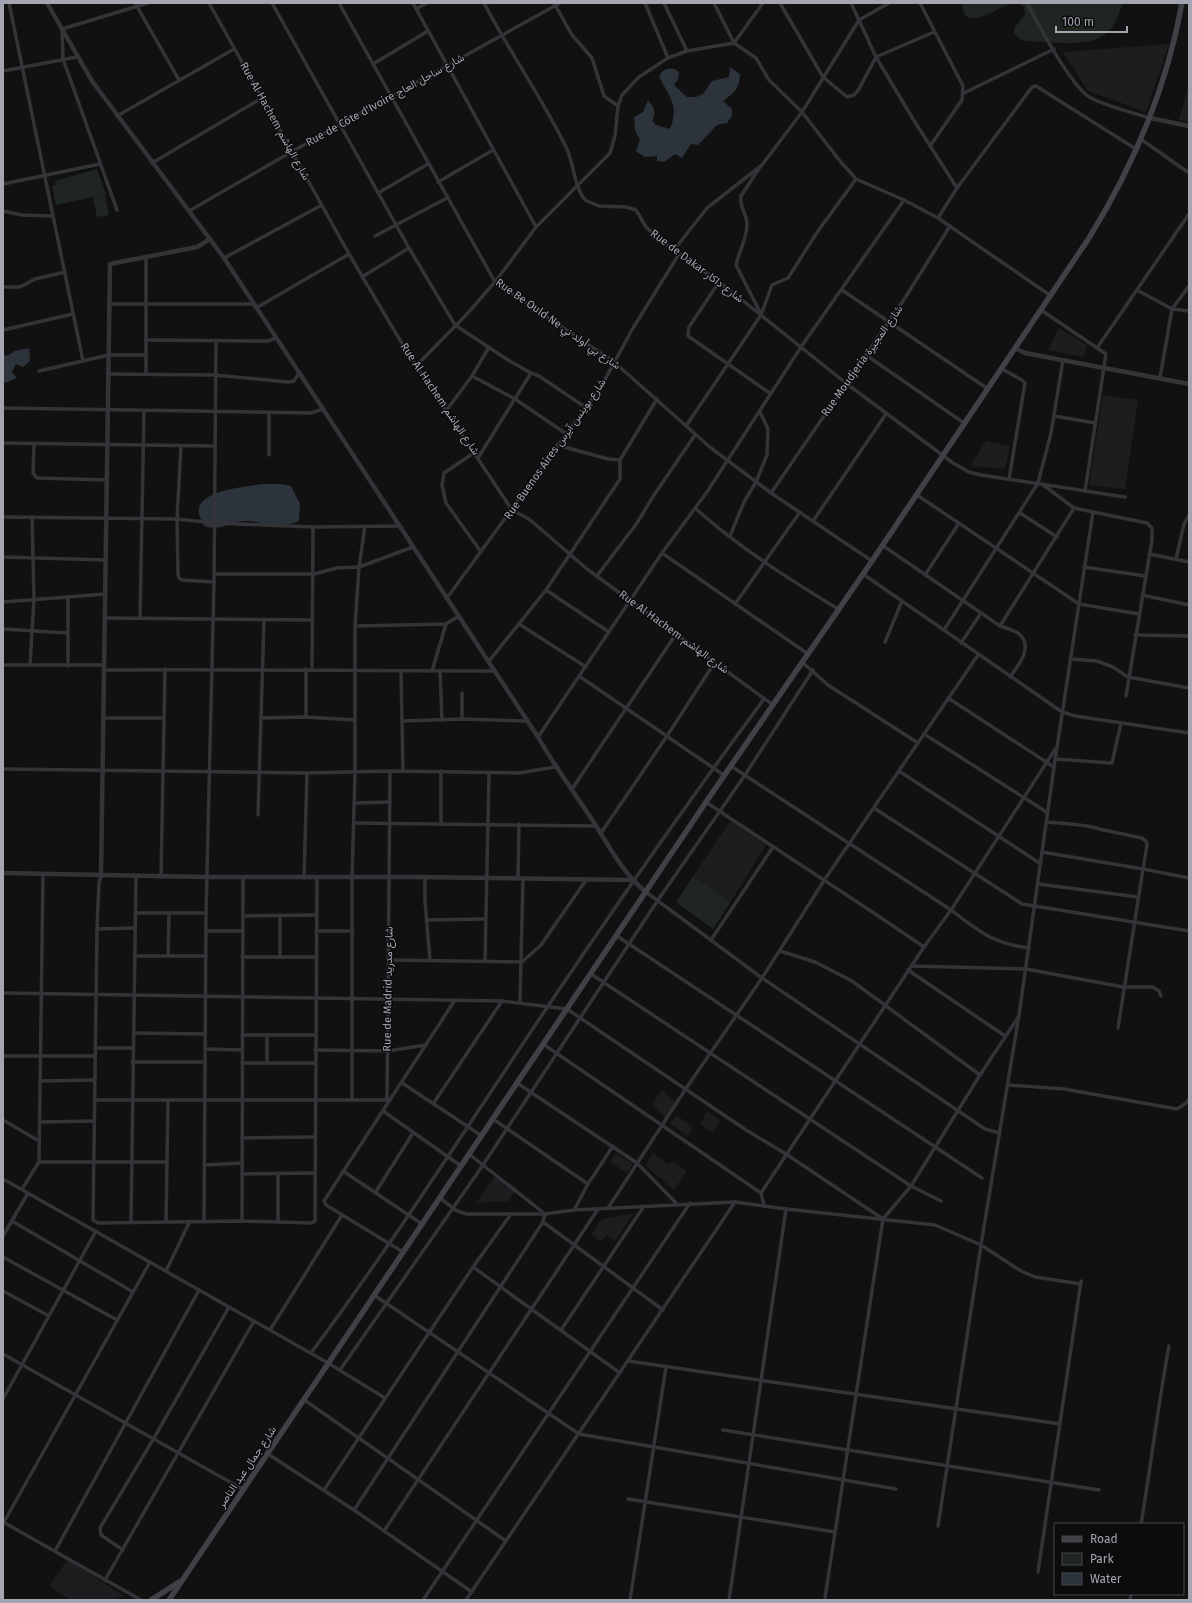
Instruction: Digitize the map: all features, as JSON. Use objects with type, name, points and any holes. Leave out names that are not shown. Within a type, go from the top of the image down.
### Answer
[{"type":"main road","name":"شارع جمال عبد الناصر","points":[[169,1600],[706,802],[1002,369],[1107,209],[1142,140],[1166,66],[1182,3]]},
{"type":"main road","name":"شارع جمال عبد الناصر","points":[[151,1600],[181,1581]]},
{"type":"street","points":[[9,3],[83,361]]},
{"type":"street","points":[[47,3],[92,81],[224,258],[489,661],[555,766],[634,881],[646,892],[762,978],[958,1110],[985,1130],[1000,1133]]},
{"type":"street","points":[[62,30],[136,5],[148,3]]},
{"type":"street","name":"Rue Al Hachem شارع الهاشم","points":[[209,3],[362,277],[416,366],[512,510],[529,519],[597,576],[773,705]]},
{"type":"street","points":[[272,3],[408,248],[455,325],[531,373],[539,376],[585,407]]},
{"type":"street","name":"Rue Be Ould Ne شارع بي أولد ني","points":[[339,3],[446,198],[495,282],[614,362],[657,399],[695,435],[726,460],[771,493],[872,561]]},
{"type":"street","points":[[412,3],[536,227]]},
{"type":"street","points":[[416,9],[427,3]]},
{"type":"street","name":"Rue de Dakar شارع داكار","points":[[484,3],[501,36],[567,149],[581,195],[585,200],[590,203],[636,210],[646,227],[679,254],[719,282],[886,414],[958,466],[969,472],[1126,497]]},
{"type":"street","name":"Rue de Côte d'Ivoire شارع ساحل العاج","points":[[189,211],[391,96],[501,36],[554,4],[560,3]]},
{"type":"street","points":[[645,3],[668,58]]},
{"type":"street","points":[[664,3],[687,51]]},
{"type":"street","points":[[714,3],[734,42],[752,54],[769,80],[802,112],[856,179],[904,200],[938,218],[1051,296]]},
{"type":"street","points":[[416,366],[495,282],[536,227],[610,153],[615,136],[618,106],[622,95],[639,77],[668,58],[687,51],[734,42],[763,3]]},
{"type":"street","points":[[780,3],[823,77],[847,97],[851,96],[859,89],[876,57],[934,32]]},
{"type":"street","points":[[851,3],[876,57],[957,188]]},
{"type":"street","points":[[761,315],[736,265],[747,230],[746,214],[740,201],[741,196],[762,165],[802,112],[859,20],[889,3]]},
{"type":"street","points":[[920,3],[957,73],[963,86],[964,93],[962,100],[930,146]]},
{"type":"street","points":[[1027,3],[1069,74],[1090,97],[1150,118],[1189,126]]},
{"type":"street","points":[[554,4],[572,35],[592,58],[604,96],[618,106]]},
{"type":"street","points":[[136,5],[179,80]]},
{"type":"street","points":[[62,30],[63,59],[117,210]]},
{"type":"street","points":[[373,64],[428,31]]},
{"type":"street","points":[[117,116],[234,48]]},
{"type":"street","points":[[964,93],[1054,49]]},
{"type":"street","points":[[3,71],[77,57]]},
{"type":"street","points":[[938,218],[957,188],[1034,86],[1137,150]]},
{"type":"street","points":[[152,163],[262,98]]},
{"type":"street","points":[[1142,140],[1189,173]]},
{"type":"street","points":[[438,182],[493,150]]},
{"type":"street","points":[[3,184],[100,164]]},
{"type":"street","points":[[378,193],[428,164]]},
{"type":"street","points":[[674,250],[707,208],[762,165]]},
{"type":"street","points":[[686,426],[761,315],[772,285],[788,278],[856,179]]},
{"type":"street","points":[[375,236],[446,198]]},
{"type":"street","points":[[538,738],[662,553],[695,508],[726,460],[760,412],[801,347],[904,200]]},
{"type":"street","points":[[224,258],[322,205]]},
{"type":"street","points":[[3,211],[22,215],[53,216]]},
{"type":"street","points":[[1097,348],[1189,214]]},
{"type":"street","name":"Rue Moudjeria شارع المجيرة","points":[[771,493],[889,322],[950,226]]},
{"type":"street","points":[[210,239],[197,248],[110,264],[101,876],[99,883],[97,929],[93,1222],[314,1222],[317,878]]},
{"type":"street","points":[[362,277],[408,248]]},
{"type":"street","points":[[109,304],[255,306],[349,254]]},
{"type":"street","name":"Rue Buenos Aires شارع بوينس آيرس","points":[[447,598],[512,510],[565,433],[602,385],[614,362],[679,254]]},
{"type":"street","points":[[146,257],[146,374]]},
{"type":"street","points":[[3,287],[20,288],[35,279],[65,272]]},
{"type":"street","points":[[719,282],[689,327],[687,333],[688,336],[729,363],[771,394]]},
{"type":"street","points":[[1160,378],[1172,309],[1189,286]]},
{"type":"street","points":[[842,290],[988,388]]},
{"type":"street","points":[[1137,290],[1172,309],[1189,311]]},
{"type":"street","points":[[1041,310],[1106,354],[1085,490]]},
{"type":"street","points":[[3,330],[73,314]]},
{"type":"street","points":[[146,340],[268,341],[276,338]]},
{"type":"street","points":[[204,1221],[206,877],[214,582],[216,340]]},
{"type":"street","points":[[446,411],[472,376],[489,347]]},
{"type":"street","points":[[1016,348],[1025,353],[1189,384]]},
{"type":"street","points":[[39,371],[109,355],[146,355]]},
{"type":"street","points":[[866,355],[964,423]]},
{"type":"street","points":[[944,630],[1040,484],[1054,416],[1063,360]]},
{"type":"street","points":[[1002,369],[1025,383],[1009,479]]},
{"type":"street","points":[[108,374],[216,375],[288,382],[294,380],[299,373]]},
{"type":"street","points":[[478,458],[531,373]]},
{"type":"street","points":[[472,376],[515,399],[565,433]]},
{"type":"street","points":[[489,661],[546,590],[571,554],[588,524],[620,479],[620,460],[657,399]]},
{"type":"street","points":[[3,408],[311,413],[323,409]]},
{"type":"street","points":[[140,618],[144,411]]},
{"type":"street","points":[[269,412],[269,455]]},
{"type":"street","points":[[730,536],[744,502],[756,482],[767,455],[768,429],[760,412]]},
{"type":"street","points":[[813,521],[886,414]]},
{"type":"street","points":[[1054,416],[1096,423]]},
{"type":"street","points":[[597,576],[637,523],[654,495],[695,435]]},
{"type":"street","points":[[3,443],[107,446],[215,446]]},
{"type":"street","points":[[34,444],[35,477],[107,480]]},
{"type":"street","points":[[557,445],[608,459],[620,460]]},
{"type":"street","points":[[180,446],[177,519],[179,578],[182,580],[214,582]]},
{"type":"street","points":[[474,452],[444,473],[442,485],[446,503],[481,552]]},
{"type":"street","points":[[1040,484],[1074,508],[1147,523],[1152,528],[1152,540],[1126,696]]},
{"type":"street","points":[[917,495],[1032,574],[1079,604],[1139,614]]},
{"type":"street","points":[[695,508],[730,536],[796,583],[838,609]]},
{"type":"street","points":[[1000,626],[1074,508]]},
{"type":"street","points":[[735,604],[800,512]]},
{"type":"street","points":[[938,1526],[980,1246],[1019,1015],[1055,759],[1093,512]]},
{"type":"street","points":[[1020,513],[1057,537]]},
{"type":"street","points":[[1176,559],[1184,524],[1189,515]]},
{"type":"street","points":[[3,517],[177,519],[214,523],[313,527],[400,526]]},
{"type":"street","points":[[30,666],[34,599],[32,517]]},
{"type":"street","points":[[926,575],[959,523]]},
{"type":"street","points":[[352,1100],[352,878],[356,773],[355,626],[359,567],[365,526]]},
{"type":"street","points":[[312,669],[314,574],[313,527]]},
{"type":"street","points":[[882,545],[1000,626],[1018,633],[1024,640],[1024,656],[1010,678]]},
{"type":"street","points":[[214,574],[314,574],[338,568],[359,567],[414,547]]},
{"type":"street","points":[[662,553],[808,654]]},
{"type":"street","points":[[1149,554],[1189,562]]},
{"type":"street","points":[[3,557],[106,560]]},
{"type":"street","points":[[1084,567],[1145,576]]},
{"type":"street","points":[[863,574],[1010,678],[1062,712],[1189,733]]},
{"type":"street","points":[[546,590],[609,632]]},
{"type":"street","points":[[3,602],[106,594]]},
{"type":"street","points":[[1142,595],[1189,605]]},
{"type":"street","points":[[68,597],[68,666]]},
{"type":"street","points":[[885,642],[902,601]]},
{"type":"street","points":[[961,643],[981,613]]},
{"type":"street","points":[[355,626],[446,624],[459,616]]},
{"type":"street","points":[[105,618],[312,620]]},
{"type":"street","points":[[258,815],[261,670],[264,620]]},
{"type":"street","points":[[432,671],[446,624]]},
{"type":"street","points":[[519,624],[586,667]]},
{"type":"street","points":[[3,629],[68,633]]},
{"type":"street","points":[[572,789],[676,634]]},
{"type":"street","points":[[1135,635],[1189,636]]},
{"type":"street","points":[[608,1208],[685,1090],[738,1016],[826,880],[978,655]]},
{"type":"street","points":[[1070,659],[1097,661],[1114,667],[1128,677],[1189,688]]},
{"type":"street","points":[[601,833],[715,662]]},
{"type":"street","points":[[802,662],[831,687],[918,743]]},
{"type":"street","points":[[3,665],[212,671],[306,669],[356,671],[494,670]]},
{"type":"street","points":[[161,877],[165,669]]},
{"type":"street","points":[[306,669],[306,717]]},
{"type":"street","points":[[340,1370],[483,1165],[530,1091],[581,1019],[658,900],[745,775],[813,670]]},
{"type":"street","points":[[401,671],[403,771]]},
{"type":"street","points":[[440,671],[442,720]]},
{"type":"street","points":[[579,676],[725,776]]},
{"type":"street","points":[[462,693],[462,719]]},
{"type":"street","points":[[948,698],[1054,767]]},
{"type":"street","points":[[310,1353],[355,1294],[548,1006],[713,768],[764,699]]},
{"type":"street","points":[[260,718],[306,717],[355,720]]},
{"type":"street","points":[[103,718],[163,718]]},
{"type":"street","points":[[403,721],[462,719],[528,721]]},
{"type":"street","points":[[1055,759],[1112,763],[1120,722]]},
{"type":"street","points":[[924,734],[1048,813]]},
{"type":"street","points":[[761,1193],[909,968],[951,910],[1057,747]]},
{"type":"street","points":[[3,770],[307,773],[441,771],[519,773],[555,766]]},
{"type":"street","points":[[732,766],[951,910],[984,935],[999,942],[1029,948]]},
{"type":"street","name":"Rue de Madrid شارع مدريد","points":[[389,1100],[388,960],[390,771]]},
{"type":"street","points":[[441,771],[441,824]]},
{"type":"street","points":[[899,771],[1041,864]]},
{"type":"street","points":[[304,878],[307,773]]},
{"type":"street","points":[[485,961],[489,773]]},
{"type":"street","points":[[354,802],[390,802]]},
{"type":"street","points":[[706,802],[773,847],[826,880],[924,947]]},
{"type":"street","points":[[874,808],[1022,904],[1189,932]]},
{"type":"street","points":[[1046,822],[1093,826],[1100,829],[1142,838],[1146,841],[1147,845],[1123,987],[1118,1028]]},
{"type":"street","points":[[354,823],[597,826]]},
{"type":"street","points":[[519,824],[522,962],[520,1002]]},
{"type":"street","points":[[711,940],[773,847]]},
{"type":"street","points":[[1042,852],[1189,878]]},
{"type":"street","points":[[3,873],[161,877],[425,877],[634,881]]},
{"type":"street","points":[[22,1189],[39,1162],[43,874]]},
{"type":"street","points":[[131,1221],[133,1100],[132,1062],[134,1034],[136,876]]},
{"type":"street","points":[[242,1221],[243,877]]},
{"type":"street","points":[[425,877],[426,920],[430,960]]},
{"type":"street","points":[[388,960],[522,962],[541,945],[586,880]]},
{"type":"street","points":[[1038,884],[1138,897]]},
{"type":"street","points":[[168,956],[169,913]]},
{"type":"street","points":[[135,914],[206,913]]},
{"type":"street","points":[[280,915],[280,957]]},
{"type":"street","points":[[243,916],[316,915]]},
{"type":"street","points":[[426,920],[485,919]]},
{"type":"street","points":[[97,929],[135,928]]},
{"type":"street","points":[[206,931],[243,931]]},
{"type":"street","points":[[316,931],[353,931]]},
{"type":"street","points":[[617,936],[982,1178]]},
{"type":"street","points":[[780,951],[815,962],[852,981],[884,1006],[980,1075]]},
{"type":"street","points":[[134,956],[206,956]]},
{"type":"street","points":[[242,957],[316,957]]},
{"type":"street","points":[[909,968],[1026,969],[1123,987],[1153,987],[1159,991],[1161,996]]},
{"type":"street","points":[[909,968],[1005,1036]]},
{"type":"street","points":[[591,974],[911,1186],[941,1201]]},
{"type":"street","points":[[3,993],[502,1001],[520,1002],[567,1009],[685,1090],[786,1154],[883,1219]]},
{"type":"street","points":[[403,1252],[326,1205],[324,1201],[455,1000]]},
{"type":"street","points":[[433,1104],[502,1001]]},
{"type":"street","points":[[825,1598],[883,1219],[911,1186],[1019,1015]]},
{"type":"street","points":[[134,1034],[205,1034]]},
{"type":"street","points":[[242,1035],[315,1035]]},
{"type":"street","points":[[267,1035],[267,1063]]},
{"type":"street","points":[[543,1044],[761,1193],[764,1205]]},
{"type":"street","points":[[315,1050],[388,1051],[426,1045]]},
{"type":"street","points":[[95,1048],[133,1048]]},
{"type":"street","points":[[205,1050],[242,1050]]},
{"type":"street","points":[[3,1056],[95,1056]]},
{"type":"street","points":[[132,1062],[205,1062]]},
{"type":"street","points":[[242,1063],[315,1063]]},
{"type":"street","points":[[40,1081],[95,1080]]},
{"type":"street","points":[[402,1083],[482,1136]]},
{"type":"street","points":[[517,1083],[638,1163],[678,1204]]},
{"type":"street","points":[[1008,1085],[1064,1090],[1177,1109],[1185,1104],[1189,1098]]},
{"type":"street","points":[[95,1100],[389,1100]]},
{"type":"street","points":[[166,1221],[168,1100]]},
{"type":"street","points":[[384,1111],[413,1133],[462,1166]]},
{"type":"street","points":[[493,1119],[588,1184]]},
{"type":"street","points":[[3,1120],[39,1141]]},
{"type":"street","points":[[40,1122],[94,1121]]},
{"type":"street","points":[[375,1193],[413,1133]]},
{"type":"street","points":[[242,1138],[314,1137]]},
{"type":"street","points":[[574,1210],[588,1184],[612,1146]]},
{"type":"street","points":[[469,1154],[545,1214]]},
{"type":"street","points":[[39,1162],[167,1162]]},
{"type":"street","points":[[204,1165],[242,1163]]},
{"type":"street","points":[[343,1171],[422,1224]]},
{"type":"street","points":[[278,1173],[278,1222]]},
{"type":"street","points":[[242,1174],[314,1173]]},
{"type":"street","points":[[3,1178],[328,1363],[385,1398]]},
{"type":"street","points":[[3,1236],[28,1193]]},
{"type":"street","points":[[440,1198],[453,1208],[467,1214],[545,1214],[574,1210],[690,1203],[735,1202],[935,1225],[980,1246],[1021,1271],[1035,1277],[1081,1282],[1038,1572]]},
{"type":"street","points":[[466,1600],[735,1202]]},
{"type":"street","points":[[423,1600],[690,1203]]},
{"type":"street","points":[[561,1330],[644,1206]]},
{"type":"street","points":[[384,1531],[488,1372],[598,1209]]},
{"type":"street","points":[[729,1600],[786,1209]]},
{"type":"street","points":[[324,1490],[385,1398],[430,1334],[473,1267],[511,1214]]},
{"type":"street","points":[[354,1510],[543,1222],[545,1214]]},
{"type":"street","points":[[270,1330],[342,1215]]},
{"type":"street","points":[[12,1221],[133,1292]]},
{"type":"street","points":[[166,1271],[190,1221]]},
{"type":"street","points":[[543,1222],[663,1310]]},
{"type":"street","points":[[3,1399],[96,1231]]},
{"type":"street","points":[[3,1257],[117,1320]]},
{"type":"street","points":[[141,1600],[4,1522],[150,1262]]},
{"type":"street","points":[[473,1267],[620,1373]]},
{"type":"street","points":[[55,1551],[199,1290]]},
{"type":"street","points":[[3,1291],[49,1316]]},
{"type":"street","points":[[374,1295],[579,1434],[896,1489]]},
{"type":"street","points":[[122,1550],[101,1535],[100,1528],[154,1438],[229,1307]]},
{"type":"street","points":[[105,1580],[254,1321]]},
{"type":"street","points":[[1141,1523],[1153,1452],[1157,1411],[1169,1346]]},
{"type":"street","points":[[3,1354],[244,1490]]},
{"type":"street","points":[[628,1361],[1060,1424]]},
{"type":"street","points":[[630,1600],[666,1367]]},
{"type":"street","points":[[3,1387],[8,1390]]},
{"type":"street","points":[[303,1399],[506,1541]]},
{"type":"street","points":[[723,1430],[1099,1490]]},
{"type":"street","points":[[268,1454],[354,1510],[472,1592]]},
{"type":"street","points":[[628,1499],[835,1532]]},
{"type":"shaded area","points":[[1169,44],[1146,112],[1088,91],[1063,52]]},
{"type":"shaded area","points":[[1189,84],[1189,122],[1179,120]]},
{"type":"shaded area","points":[[1059,328],[1087,345],[1083,357],[1048,350]]},
{"type":"shaded area","points":[[1103,395],[1138,400],[1125,489],[1089,485]]},
{"type":"shaded area","points":[[986,441],[1010,446],[1005,469],[970,466]]},
{"type":"shaded area","points":[[730,821],[766,845],[715,927],[676,902]]},
{"type":"shaded area","points":[[662,1090],[676,1103],[666,1118],[652,1104]]},
{"type":"shaded area","points":[[707,1111],[720,1120],[713,1133],[700,1124]]},
{"type":"shaded area","points":[[676,1115],[693,1127],[688,1136],[670,1124]]},
{"type":"shaded area","points":[[616,1153],[633,1164],[627,1173],[610,1162]]},
{"type":"shaded area","points":[[653,1153],[668,1164],[673,1161],[687,1171],[674,1190],[645,1165]]},
{"type":"shaded area","points":[[496,1175],[517,1188],[508,1201],[476,1203]]},
{"type":"shaded area","points":[[634,1213],[615,1241],[607,1235],[600,1242],[591,1234],[602,1219]]},
{"type":"shaded area","points":[[68,1559],[124,1596],[111,1600],[71,1600],[49,1586]]},
{"type":"green space","points":[[961,3],[1017,3],[1004,6],[981,17],[968,18],[964,13]]},
{"type":"green space","points":[[1020,3],[1123,3],[1115,23],[1107,33],[1090,41],[1067,43],[1024,41],[1018,38],[1014,33],[1014,29],[1025,14],[1024,7]]},
{"type":"green space","points":[[97,169],[106,194],[98,196],[105,195],[109,215],[97,217],[93,197],[56,205],[52,186],[56,185],[55,181]]},
{"type":"green space","points":[[693,877],[730,902],[713,929],[676,902]]},
{"type":"water","points":[[730,67],[740,74],[740,79],[736,90],[723,101],[732,109],[732,116],[727,123],[717,125],[698,145],[691,144],[682,158],[675,154],[664,162],[657,161],[657,156],[645,157],[636,151],[640,140],[635,130],[634,117],[643,112],[648,100],[654,110],[652,121],[656,125],[670,129],[673,120],[674,107],[659,76],[664,70],[675,69],[679,73],[678,79],[674,85],[687,97],[696,97],[703,94],[712,81],[729,77]]},
{"type":"water","points":[[29,348],[30,361],[23,367],[16,364],[12,372],[17,378],[5,383],[3,380],[3,354],[7,356],[15,351]]},
{"type":"water","points":[[262,484],[281,484],[291,486],[300,504],[299,521],[286,525],[240,521],[216,528],[204,526],[199,514],[200,506],[205,500],[223,491]]}]
